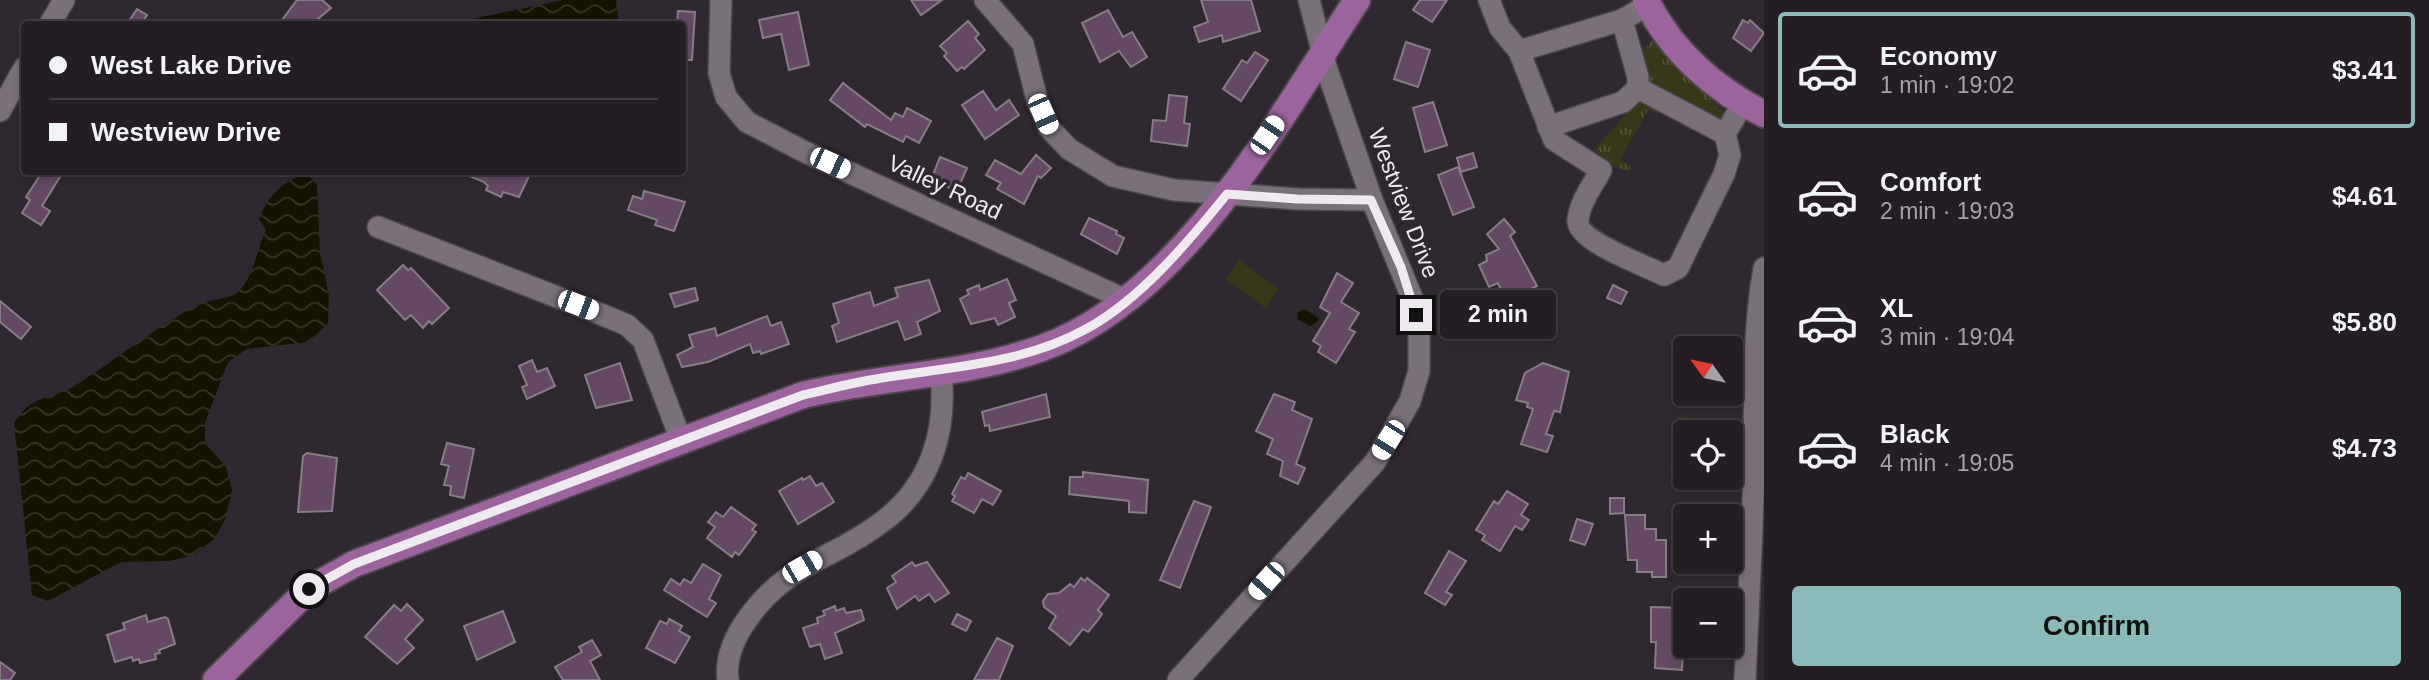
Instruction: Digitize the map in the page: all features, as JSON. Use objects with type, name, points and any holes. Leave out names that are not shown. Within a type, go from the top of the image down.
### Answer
[{"type":"main road","points":[[216,680],[309,589],[354,564],[803,395],[872,380],[941,372],[1000,361],[1042,348],[1087,329],[1126,300],[1183,247],[1227,194],[1357,0]]},
{"type":"main road","points":[[1647,2],[1660,24],[1696,66],[1753,108]]},
{"type":"street","points":[[52,21],[64,0]]},
{"type":"street","name":"Valley Road","points":[[721,0],[719,73],[726,97],[747,122],[805,152],[1126,300]]},
{"type":"street","points":[[985,0],[1023,44],[1037,100],[1049,128],[1069,149],[1113,177],[1174,190],[1297,199],[1371,200]]},
{"type":"street","name":"Westview Drive","points":[[1178,680],[1375,462],[1410,401],[1419,371],[1419,330],[1413,300],[1371,200],[1327,70],[1309,0]]},
{"type":"street","points":[[1489,0],[1500,28],[1516,46]]},
{"type":"street","points":[[1503,0],[1516,46],[1554,141],[1601,170],[1579,214],[1579,227],[1583,234],[1664,275],[1678,268],[1724,174],[1730,155],[1725,134],[1638,88]]},
{"type":"street","points":[[1516,46],[1622,20],[1647,2]]},
{"type":"street","points":[[1622,20],[1638,88]]},
{"type":"street","points":[[0,111],[21,73]]},
{"type":"street","points":[[1548,127],[1623,102],[1638,88]]},
{"type":"street","points":[[1725,134],[1753,108]]},
{"type":"street","points":[[378,227],[603,315],[636,331],[643,340],[681,440]]},
{"type":"street","points":[[1745,680],[1759,422],[1754,364],[1764,268]]},
{"type":"street","points":[[728,680],[735,637],[758,604],[788,575],[883,522],[913,492],[939,444],[945,406],[941,372]]},
{"type":"green space","points":[[1654,39],[1725,113],[1718,120],[1647,83],[1648,71],[1643,50]]},
{"type":"green space","points":[[1640,99],[1661,108],[1657,114],[1648,110],[1620,160],[1630,166],[1629,171],[1609,163],[1594,149]]},
{"type":"green space","points":[[1239,260],[1279,289],[1266,308],[1225,279]]},
{"type":"green space","points":[[1677,416],[1701,419],[1701,420],[1676,420]]},
{"type":"green space","points":[[1673,445],[1673,467],[1670,467]]},
{"type":"water","points":[[563,0],[616,0],[619,21],[462,21]]},
{"type":"water","points":[[308,175],[317,185],[320,252],[329,296],[328,323],[309,342],[247,349],[228,362],[205,423],[205,443],[226,467],[232,490],[225,520],[214,539],[194,555],[169,561],[121,562],[48,601],[32,595],[14,423],[36,401],[76,385],[181,314],[202,303],[237,293],[251,272],[266,230],[259,219],[266,204],[277,190],[298,177]]},
{"type":"water","points":[[1305,309],[1319,318],[1313,328],[1297,319],[1298,312]]},
{"type":"building","points":[[297,0],[322,0],[331,8],[316,21],[282,20]]},
{"type":"building","points":[[911,0],[942,0],[921,15]]},
{"type":"building","points":[[1201,0],[1251,0],[1260,31],[1223,42],[1222,35],[1199,42],[1194,27],[1208,22]]},
{"type":"building","points":[[1420,0],[1447,0],[1432,22],[1413,10]]},
{"type":"building","points":[[137,9],[147,15],[143,21],[129,21]]},
{"type":"building","points":[[1108,10],[1123,37],[1132,32],[1147,57],[1131,67],[1119,51],[1100,62],[1082,23]]},
{"type":"building","points":[[678,11],[695,12],[692,60],[686,60],[686,21],[677,21]]},
{"type":"building","points":[[798,12],[809,65],[789,70],[781,34],[763,38],[759,20]]},
{"type":"building","points":[[1743,20],[1748,23],[1750,20],[1764,33],[1751,51],[1733,38]]},
{"type":"building","points":[[968,21],[979,34],[975,38],[985,50],[964,69],[962,67],[957,71],[944,56],[947,53],[940,46]]},
{"type":"building","points":[[1406,42],[1430,50],[1418,87],[1394,79]]},
{"type":"building","points":[[1255,52],[1268,60],[1241,101],[1223,89],[1242,60],[1247,63]]},
{"type":"building","points":[[843,83],[891,120],[895,113],[903,117],[907,108],[931,121],[919,143],[906,136],[903,142],[867,124],[865,127],[830,100]]},
{"type":"building","points":[[983,91],[996,110],[1009,100],[1019,115],[985,139],[962,105]]},
{"type":"building","points":[[1169,95],[1187,97],[1184,123],[1190,124],[1187,146],[1151,141],[1153,120],[1166,121]]},
{"type":"building","points":[[1433,102],[1447,145],[1425,152],[1413,108]]},
{"type":"building","points":[[1473,153],[1477,167],[1461,172],[1457,158]]},
{"type":"building","points":[[1036,155],[1051,168],[1041,178],[1038,176],[1024,204],[997,189],[1001,183],[986,175],[995,160],[1021,174]]},
{"type":"building","points":[[940,157],[967,168],[957,191],[931,180]]},
{"type":"building","points":[[1458,167],[1474,207],[1453,215],[1438,175]]},
{"type":"building","points":[[40,175],[61,175],[42,206],[50,211],[41,225],[22,213],[30,200],[26,197]]},
{"type":"building","points":[[467,175],[530,175],[519,197],[503,192],[501,197],[486,190],[488,186]]},
{"type":"building","points":[[644,191],[685,202],[674,231],[655,225],[657,220],[628,210],[633,196],[642,199]]},
{"type":"building","points":[[1089,218],[1117,231],[1116,234],[1124,238],[1117,254],[1081,234]]},
{"type":"building","points":[[1504,219],[1515,232],[1510,236],[1537,286],[1506,301],[1498,283],[1489,287],[1479,265],[1487,261],[1486,255],[1499,249],[1487,234]]},
{"type":"building","points":[[403,265],[408,270],[411,268],[449,308],[432,324],[429,321],[423,328],[411,315],[405,320],[377,290]]},
{"type":"building","points":[[1337,273],[1353,283],[1341,302],[1359,313],[1349,329],[1355,332],[1336,363],[1318,352],[1321,346],[1313,341],[1330,313],[1320,307]]},
{"type":"building","points":[[1007,279],[1016,300],[1009,303],[1015,317],[998,325],[995,318],[971,324],[960,299],[969,294],[967,290],[979,285],[980,290]]},
{"type":"building","points":[[929,280],[940,311],[917,322],[921,334],[905,340],[898,321],[837,342],[832,326],[839,323],[833,304],[870,292],[874,306],[898,297],[895,288]]},
{"type":"building","points":[[1613,285],[1627,292],[1621,304],[1607,298]]},
{"type":"building","points":[[695,288],[698,300],[675,307],[670,294]]},
{"type":"building","points":[[0,301],[31,327],[21,339],[0,322]]},
{"type":"building","points":[[767,316],[771,326],[781,322],[789,344],[761,354],[760,351],[753,353],[750,344],[708,362],[682,367],[677,355],[693,347],[689,335],[715,328],[717,336]]},
{"type":"building","points":[[532,360],[537,372],[547,368],[555,386],[527,399],[522,387],[527,385],[519,366]]},
{"type":"building","points":[[620,363],[632,400],[596,408],[585,375]]},
{"type":"building","points":[[1543,363],[1569,372],[1560,412],[1554,411],[1546,434],[1553,436],[1547,452],[1521,444],[1533,409],[1527,407],[1528,403],[1516,400],[1525,373]]},
{"type":"building","points":[[1046,394],[1050,417],[990,431],[989,425],[985,426],[982,412]]},
{"type":"building","points":[[1274,394],[1295,402],[1292,410],[1312,419],[1296,464],[1305,468],[1298,484],[1280,476],[1283,461],[1267,454],[1273,439],[1256,431]]},
{"type":"building","points":[[447,443],[474,449],[464,498],[450,495],[451,486],[444,485],[449,466],[441,464]]},
{"type":"building","points":[[307,453],[337,458],[332,511],[298,512],[303,456]]},
{"type":"building","points":[[1083,472],[1148,480],[1146,513],[1129,512],[1129,501],[1069,494],[1070,477],[1083,477]]},
{"type":"building","points":[[968,473],[1001,491],[993,505],[982,499],[974,513],[952,501],[955,496],[952,494],[961,477],[965,479]]},
{"type":"building","points":[[810,476],[816,486],[822,483],[834,502],[798,524],[779,491]]},
{"type":"building","points":[[1507,491],[1528,504],[1521,515],[1529,520],[1522,530],[1515,526],[1500,551],[1482,540],[1485,535],[1476,530],[1494,501],[1498,504]]},
{"type":"building","points":[[1610,498],[1624,498],[1624,513],[1610,514]]},
{"type":"building","points":[[1194,501],[1211,507],[1180,588],[1160,580]]},
{"type":"building","points":[[731,507],[756,525],[752,530],[756,532],[739,555],[735,552],[732,557],[707,538],[715,527],[708,522],[716,512],[723,517]]},
{"type":"building","points":[[1625,515],[1645,515],[1645,529],[1656,529],[1656,540],[1666,540],[1666,577],[1652,577],[1652,572],[1637,572],[1637,560],[1628,560]]},
{"type":"building","points":[[1577,519],[1593,524],[1585,545],[1570,540]]},
{"type":"building","points":[[1449,551],[1466,561],[1446,592],[1452,595],[1445,605],[1425,593]]},
{"type":"building","points":[[912,562],[915,566],[927,562],[949,593],[935,602],[929,594],[919,601],[915,596],[897,609],[887,588],[896,582],[892,576]]},
{"type":"building","points":[[703,564],[721,575],[709,599],[716,603],[707,617],[664,590],[671,579],[680,585],[684,579],[691,583]]},
{"type":"building","points":[[1081,578],[1085,581],[1087,578],[1109,595],[1098,610],[1102,614],[1098,620],[1088,632],[1083,629],[1070,645],[1049,628],[1056,616],[1044,607],[1043,601],[1048,594],[1059,593],[1070,584],[1074,587]]},
{"type":"building","points":[[407,604],[423,620],[405,639],[414,648],[397,664],[365,637],[394,605],[401,611]]},
{"type":"building","points":[[835,606],[836,611],[844,608],[846,613],[861,610],[864,620],[835,633],[842,653],[825,659],[820,644],[810,647],[803,628],[818,623],[817,618],[825,615],[823,611]]},
{"type":"building","points":[[1651,607],[1673,608],[1673,658],[1683,658],[1682,670],[1655,668],[1656,642],[1651,642]]},
{"type":"building","points":[[503,611],[515,642],[477,660],[464,626]]},
{"type":"building","points":[[957,614],[971,621],[966,631],[952,624]]},
{"type":"building","points":[[146,615],[148,622],[165,617],[168,619],[175,644],[159,650],[160,653],[155,654],[156,659],[140,663],[139,659],[133,661],[132,657],[115,662],[107,635],[125,629],[123,623]]},
{"type":"building","points":[[669,619],[682,626],[679,631],[690,637],[675,663],[646,648],[660,621],[667,624]]},
{"type":"building","points":[[997,638],[1013,646],[999,680],[974,680]]},
{"type":"building","points":[[592,640],[601,655],[590,661],[600,680],[563,680],[555,667],[582,652],[579,647]]},
{"type":"building","points":[[0,662],[15,673],[10,680],[0,680]]},
{"type":"route","points":[[309,589],[354,564],[803,395],[872,380],[941,372],[1000,361],[1042,348],[1087,329],[1126,300],[1183,247],[1227,194],[1371,200],[1401,267],[1416,315]]}]
